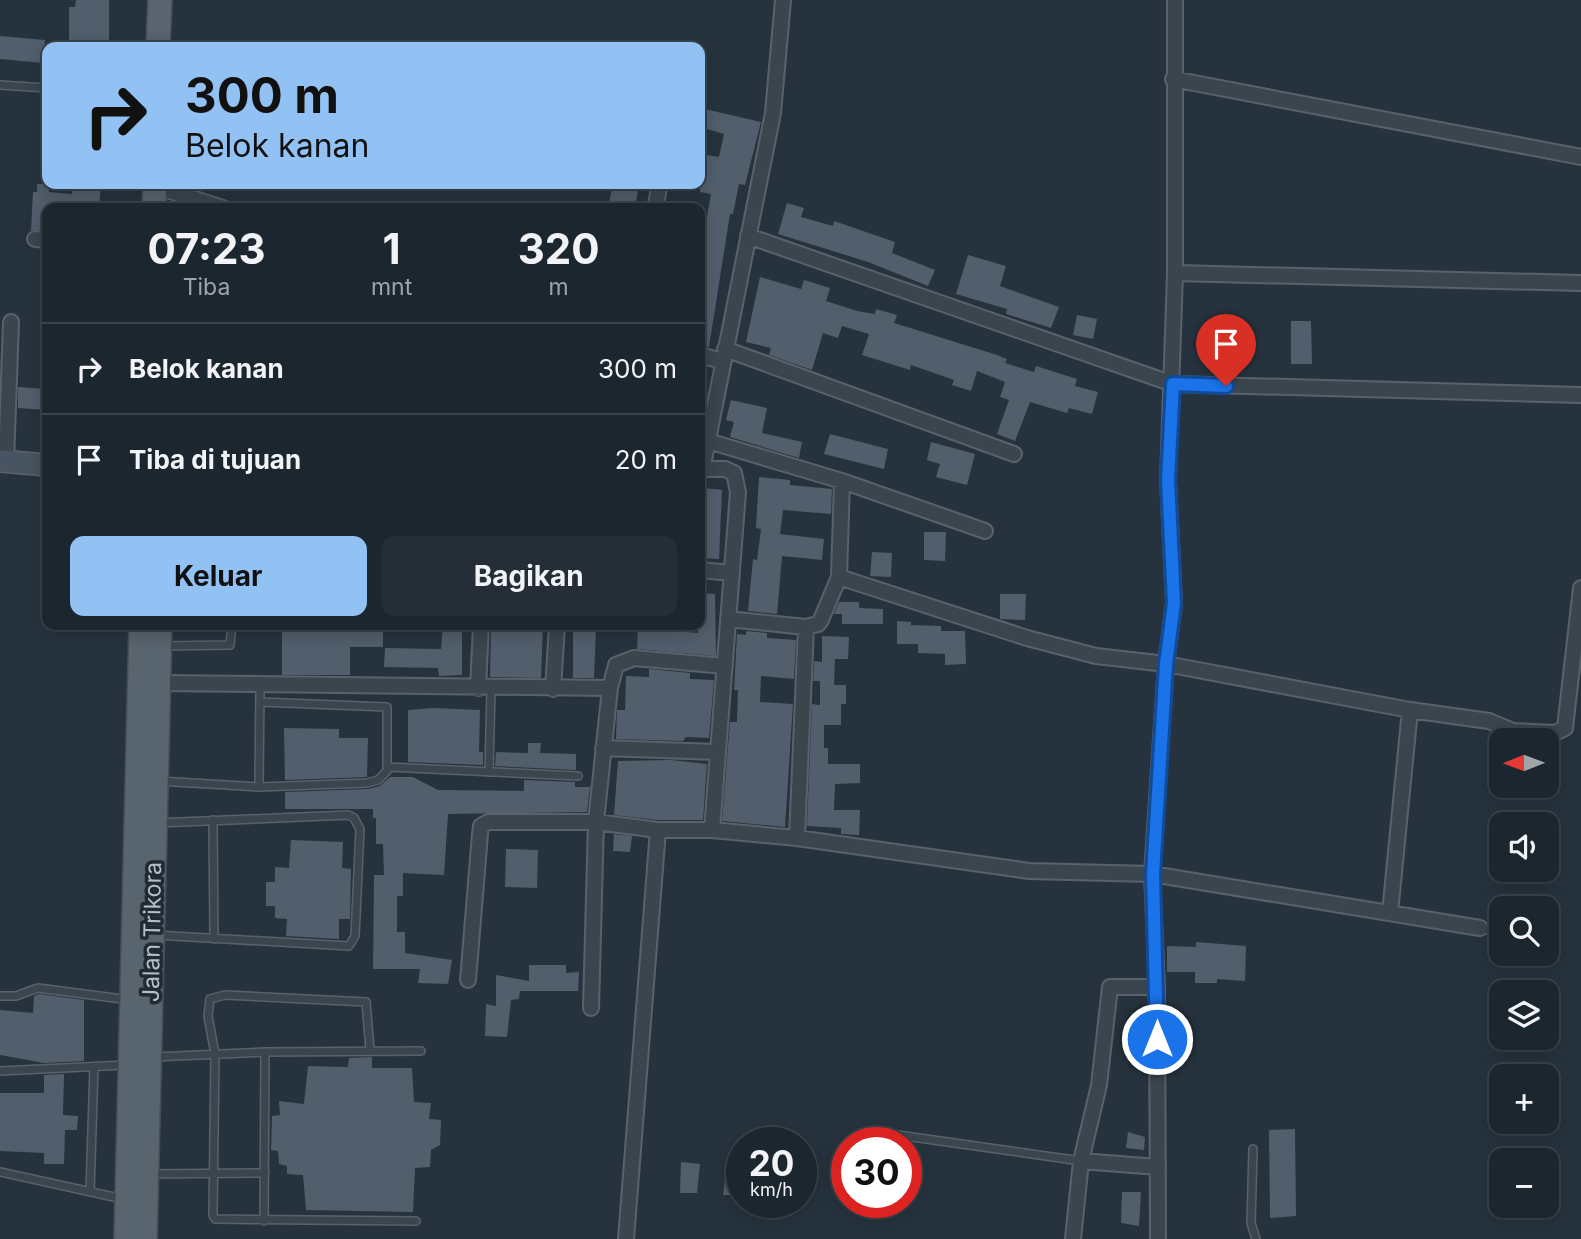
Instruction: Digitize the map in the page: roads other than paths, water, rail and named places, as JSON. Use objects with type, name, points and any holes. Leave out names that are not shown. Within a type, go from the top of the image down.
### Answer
[{"type":"main road","points":[[158,42],[160,0]]},
{"type":"main road","points":[[173,42],[174,0]]},
{"type":"main road","name":"Jalan Trikora","points":[[126,1239],[139,1061],[143,934],[141,630]]},
{"type":"main road","name":"Jalan Trikora","points":[[145,1239],[147,1174],[132,1000],[143,934],[154,823],[159,635]]},
{"type":"street","points":[[705,453],[773,113],[783,0]]},
{"type":"street","points":[[1158,1239],[1157,988],[1153,874],[1166,664],[1174,603],[1168,480],[1175,274],[1175,0]]},
{"type":"street","points":[[1173,79],[1581,157]]},
{"type":"street","points":[[166,192],[205,203]]},
{"type":"street","points":[[748,236],[1173,384],[1581,395]]},
{"type":"street","points":[[1175,274],[1581,283]]},
{"type":"street","points":[[11,322],[3,461],[42,465]]},
{"type":"street","points":[[705,355],[723,355],[1014,454]]},
{"type":"street","points":[[708,441],[842,481],[985,531]]},
{"type":"street","points":[[705,469],[734,473],[737,481],[712,830]]},
{"type":"street","points":[[728,619],[806,627],[818,624],[839,577],[842,481]]},
{"type":"street","points":[[705,570],[732,573]]},
{"type":"street","points":[[839,577],[1027,638],[1096,656],[1166,664],[1410,710],[1489,722],[1513,731],[1562,731],[1566,720],[1581,589]]},
{"type":"street","points":[[797,838],[806,627]]},
{"type":"street","points":[[481,630],[485,688]]},
{"type":"street","points":[[553,689],[557,630]]},
{"type":"street","points":[[591,1008],[596,822],[610,688],[616,665],[623,659],[725,666]]},
{"type":"street","points":[[157,683],[610,688]]},
{"type":"street","points":[[1390,913],[1410,710]]},
{"type":"street","points":[[603,748],[717,752]]},
{"type":"street","points":[[468,980],[480,834],[484,823],[596,822],[658,830],[712,830],[797,838],[1029,871],[1153,874],[1480,928]]},
{"type":"street","points":[[626,1239],[658,830]]},
{"type":"street","points":[[1073,1239],[1081,1161],[1099,1085],[1110,987],[1157,988]]},
{"type":"street","points":[[1081,1161],[1158,1167]]},
{"type":"lane","points":[[0,85],[42,88]]},
{"type":"lane","points":[[159,635],[230,645],[232,630]]},
{"type":"lane","points":[[259,787],[260,686]]},
{"type":"lane","points":[[485,688],[489,772]]},
{"type":"lane","points":[[155,781],[259,787],[367,783],[384,776],[388,767],[387,707],[260,702]]},
{"type":"lane","points":[[388,767],[578,776]]},
{"type":"lane","points":[[143,934],[349,946],[355,936],[360,830],[354,818],[348,815],[154,823]]},
{"type":"lane","points":[[213,820],[214,939]]},
{"type":"lane","points":[[1480,928],[1489,930]]},
{"type":"lane","points":[[0,996],[16,996],[38,988],[132,1000]]},
{"type":"lane","points":[[370,1050],[366,1002],[225,995],[210,999],[207,1006],[215,1054],[215,1219],[416,1221]]},
{"type":"lane","points":[[0,1071],[94,1067],[215,1054],[421,1051]]},
{"type":"lane","points":[[264,1221],[265,1052]]},
{"type":"lane","points":[[90,1192],[94,1067]]},
{"type":"lane","points":[[922,1138],[1081,1161]]},
{"type":"lane","points":[[1253,1149],[1251,1223],[1256,1239]]},
{"type":"lane","points":[[0,1172],[127,1200]]},
{"type":"lane","points":[[147,1174],[265,1172]]}]
